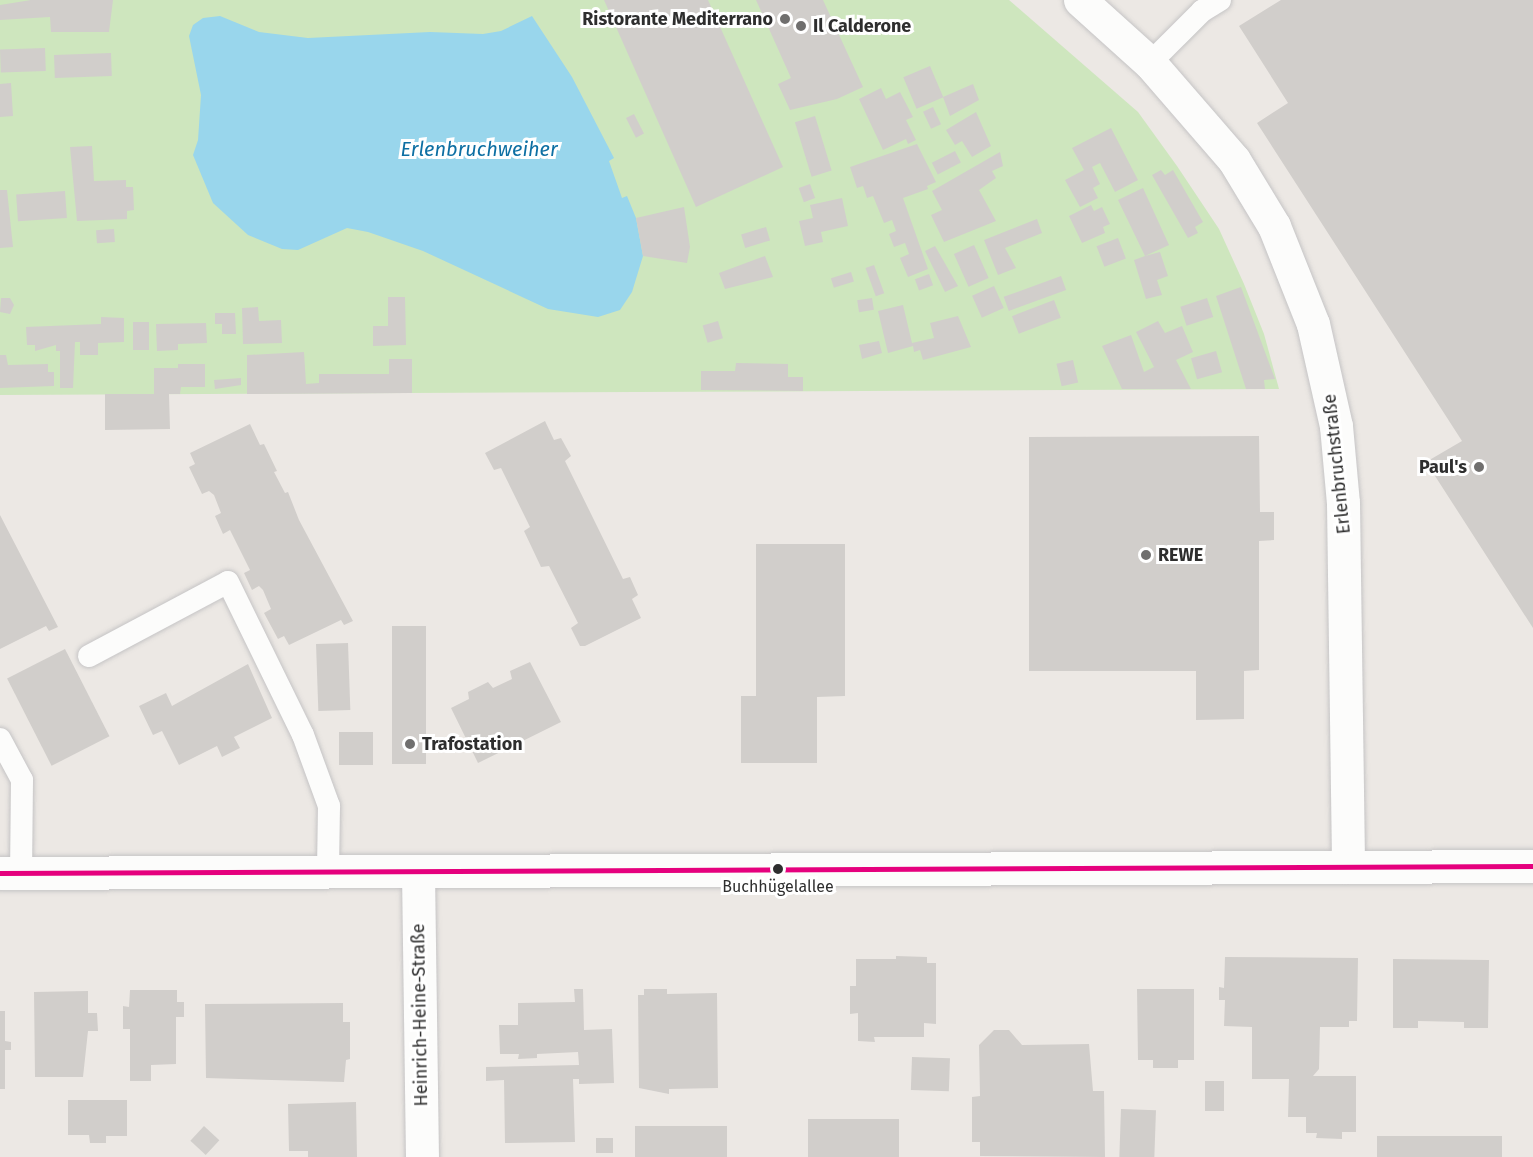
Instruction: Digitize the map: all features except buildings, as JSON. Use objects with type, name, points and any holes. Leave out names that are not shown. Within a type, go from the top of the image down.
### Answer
[{"type":"street","name":"Erlenbruchstraße","points":[[1080,0],[1150,63],[1211,130],[1256,193],[1293,270],[1323,362],[1336,426],[1345,533],[1347,867]]},
{"type":"street","points":[[11,873],[1533,866]]},
{"type":"street","name":"Heinrich-Heine-Straße","points":[[418,872],[422,1157]]},
{"type":"lane","points":[[1150,63],[1202,11],[1220,0]]},
{"type":"lane","points":[[89,656],[228,582],[303,735],[329,806],[328,872]]},
{"type":"lane","points":[[0,739],[22,780],[11,873]]},
{"type":"green space","points":[[0,0],[1009,0],[1138,112],[1177,166],[1219,229],[1264,334],[1279,389],[0,395]]},
{"type":"water","name":"Erlenbruchweiher","points":[[220,16],[259,32],[308,38],[430,32],[483,34],[501,31],[532,16],[572,77],[614,158],[609,161],[622,198],[627,196],[636,218],[643,256],[632,292],[620,310],[598,317],[548,309],[423,251],[368,232],[347,228],[298,250],[282,249],[248,235],[213,203],[193,155],[198,140],[201,95],[189,36],[193,25],[203,18]]},
{"type":"transit line","points":[[0,873],[1533,866]]},
{"type":"place","name":"Ristorante Mediterrano","points":[[785,19]]},
{"type":"place","name":"Il Calderone","points":[[801,26]]},
{"type":"place","name":"Paul's","points":[[1479,467]]},
{"type":"place","name":"REWE","points":[[1146,555]]},
{"type":"place","name":"Trafostation","points":[[410,744]]},
{"type":"place","name":"Buchhügelallee","points":[[778,869]]}]
